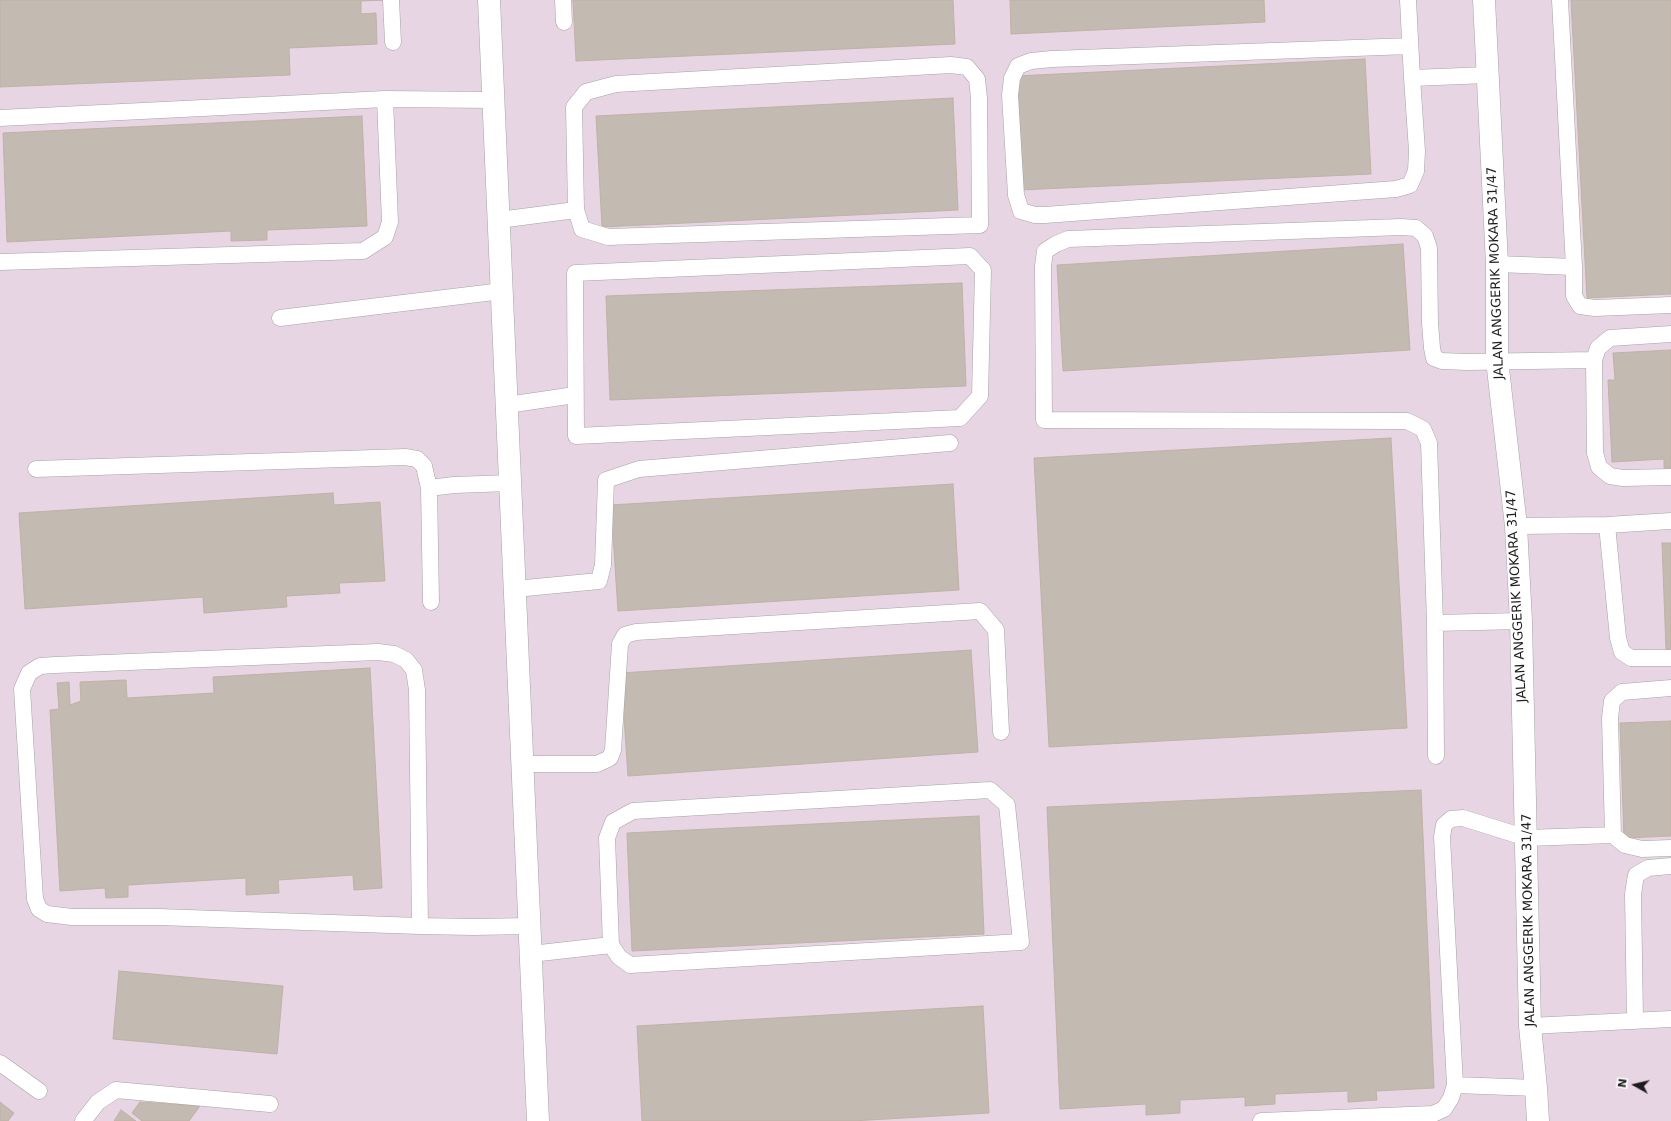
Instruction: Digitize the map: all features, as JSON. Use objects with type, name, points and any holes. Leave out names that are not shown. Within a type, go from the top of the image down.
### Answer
[{"type":"street","points":[[489,0],[538,1121]]},
{"type":"street","name":"JALAN ANGGERIK MOKARA 31/47","points":[[1484,0],[1497,264],[1497,360],[1516,526],[1521,621],[1530,1026],[1538,1121]]},
{"type":"lane","points":[[391,0],[393,42]]},
{"type":"lane","points":[[564,0],[564,22]]},
{"type":"lane","points":[[1408,0],[1417,151],[1416,171],[1410,185],[1396,189],[1035,215],[1021,211],[1016,195],[1010,95],[1012,78],[1018,66],[1031,61],[1410,46]]},
{"type":"lane","points":[[1560,0],[1574,266],[1574,296],[1580,306],[1595,308],[1671,305]]},
{"type":"lane","points":[[951,65],[967,67],[976,79],[979,98],[980,225],[608,237],[582,229],[576,210],[574,107],[586,92],[616,84],[951,65]]},
{"type":"lane","points":[[1412,78],[1488,75]]},
{"type":"lane","points":[[0,118],[385,100],[494,100]]},
{"type":"lane","points":[[0,262],[363,251],[385,237],[390,222],[385,100]]},
{"type":"lane","points":[[498,220],[576,210]]},
{"type":"lane","points":[[1436,756],[1435,623],[1429,443],[1423,429],[1407,421],[1386,420],[1044,420],[1043,266],[1045,251],[1068,239],[1416,228],[1425,236],[1429,248],[1430,323],[1434,358],[1442,361],[1594,360]]},
{"type":"lane","points":[[970,256],[983,270],[980,396],[960,418],[576,436],[575,395],[575,273],[970,256]]},
{"type":"lane","points":[[1497,264],[1574,266]]},
{"type":"lane","points":[[280,318],[502,290]]},
{"type":"lane","points":[[1671,334],[1610,338],[1598,348],[1594,360],[1595,453],[1599,467],[1610,476],[1623,478],[1671,477]]},
{"type":"lane","points":[[507,405],[575,395]]},
{"type":"lane","points":[[515,589],[599,581],[603,565],[606,480],[639,469],[950,443]]},
{"type":"lane","points":[[36,469],[405,457],[417,459],[424,466],[429,488],[431,602]]},
{"type":"lane","points":[[429,488],[510,483]]},
{"type":"lane","points":[[1516,526],[1607,525],[1671,522]]},
{"type":"lane","points":[[1607,525],[1618,638],[1622,652],[1631,658],[1671,658]]},
{"type":"lane","points":[[523,764],[597,764],[610,758],[614,750],[620,644],[625,635],[636,632],[980,611],[996,630],[1001,732]]},
{"type":"lane","points":[[1435,623],[1521,621]]},
{"type":"lane","points":[[420,926],[417,690],[414,670],[406,660],[394,654],[378,652],[55,665],[40,666],[29,672],[22,690],[35,899],[39,909],[47,914],[72,917],[159,917],[420,926],[530,926]]},
{"type":"lane","points":[[1613,835],[1610,718],[1612,701],[1622,692],[1671,688]]},
{"type":"lane","points":[[990,790],[1007,805],[1021,942],[630,965],[619,957],[611,945],[607,838],[612,822],[633,811],[990,790]]},
{"type":"lane","points":[[1261,1121],[1433,1114],[1444,1109],[1451,1098],[1455,1085],[1442,837],[1444,825],[1451,819],[1463,818],[1527,838],[1613,835],[1625,845],[1642,849],[1671,848]]},
{"type":"lane","points":[[1635,1021],[1633,894],[1636,875],[1648,868],[1671,866]]},
{"type":"lane","points":[[531,954],[611,945]]},
{"type":"lane","points":[[1530,1026],[1671,1019]]},
{"type":"lane","points":[[0,1063],[39,1091]]},
{"type":"lane","points":[[1455,1085],[1536,1088]]},
{"type":"lane","points":[[83,1121],[98,1102],[116,1090],[270,1104]]},
{"type":"shaded area","points":[[0,0],[1671,0],[1671,1121],[0,1121]]},
{"type":"building","points":[[0,0],[384,0],[361,1],[361,14],[376,13],[377,44],[289,48],[290,75],[0,87]]},
{"type":"building","points":[[573,0],[953,0],[955,44],[576,61]]},
{"type":"building","points":[[1010,0],[1264,0],[1265,22],[1011,34]]},
{"type":"building","points":[[1571,0],[1671,0],[1671,294],[1587,298]]},
{"type":"building","points":[[1365,59],[1371,174],[1020,190],[1016,76]]},
{"type":"building","points":[[953,98],[958,210],[602,227],[596,116]]},
{"type":"building","points":[[362,116],[367,226],[267,230],[267,240],[231,241],[231,231],[7,242],[3,133]]},
{"type":"building","points":[[1403,244],[1410,350],[1063,371],[1057,265]]},
{"type":"building","points":[[962,283],[966,386],[610,400],[606,296]]},
{"type":"building","points":[[1671,350],[1671,468],[1664,468],[1664,459],[1612,462],[1608,380],[1615,380],[1613,353]]},
{"type":"building","points":[[1391,438],[1407,728],[1049,747],[1034,458]]},
{"type":"building","points":[[953,484],[959,590],[618,611],[611,505]]},
{"type":"building","points":[[333,493],[334,505],[380,502],[385,581],[339,583],[340,593],[286,596],[287,607],[204,613],[203,597],[25,609],[19,513]]},
{"type":"building","points":[[1662,543],[1671,543],[1671,649],[1666,649]]},
{"type":"building","points":[[971,650],[978,752],[628,776],[621,673]]},
{"type":"building","points":[[370,668],[382,888],[354,890],[353,875],[278,880],[279,893],[246,895],[246,878],[128,885],[128,897],[106,898],[105,888],[60,891],[50,710],[59,709],[57,683],[69,682],[70,705],[81,701],[80,682],[126,680],[127,698],[214,693],[213,677]]},
{"type":"building","points":[[1671,721],[1671,836],[1624,838],[1620,723]]},
{"type":"building","points":[[1421,790],[1434,1088],[1376,1091],[1377,1100],[1348,1102],[1348,1091],[1275,1094],[1275,1104],[1245,1106],[1245,1097],[1180,1100],[1180,1113],[1146,1115],[1146,1104],[1060,1109],[1047,807]]},
{"type":"building","points":[[979,816],[984,934],[632,951],[627,833]]},
{"type":"building","points":[[119,971],[283,986],[277,1054],[113,1039]]},
{"type":"building","points":[[983,1006],[989,1113],[852,1121],[642,1121],[637,1026]]},
{"type":"building","points":[[0,1102],[14,1113],[8,1121],[0,1121]]},
{"type":"building","points":[[140,1102],[200,1106],[189,1121],[142,1121],[132,1113]]},
{"type":"building","points":[[121,1110],[136,1121],[114,1121]]}]
